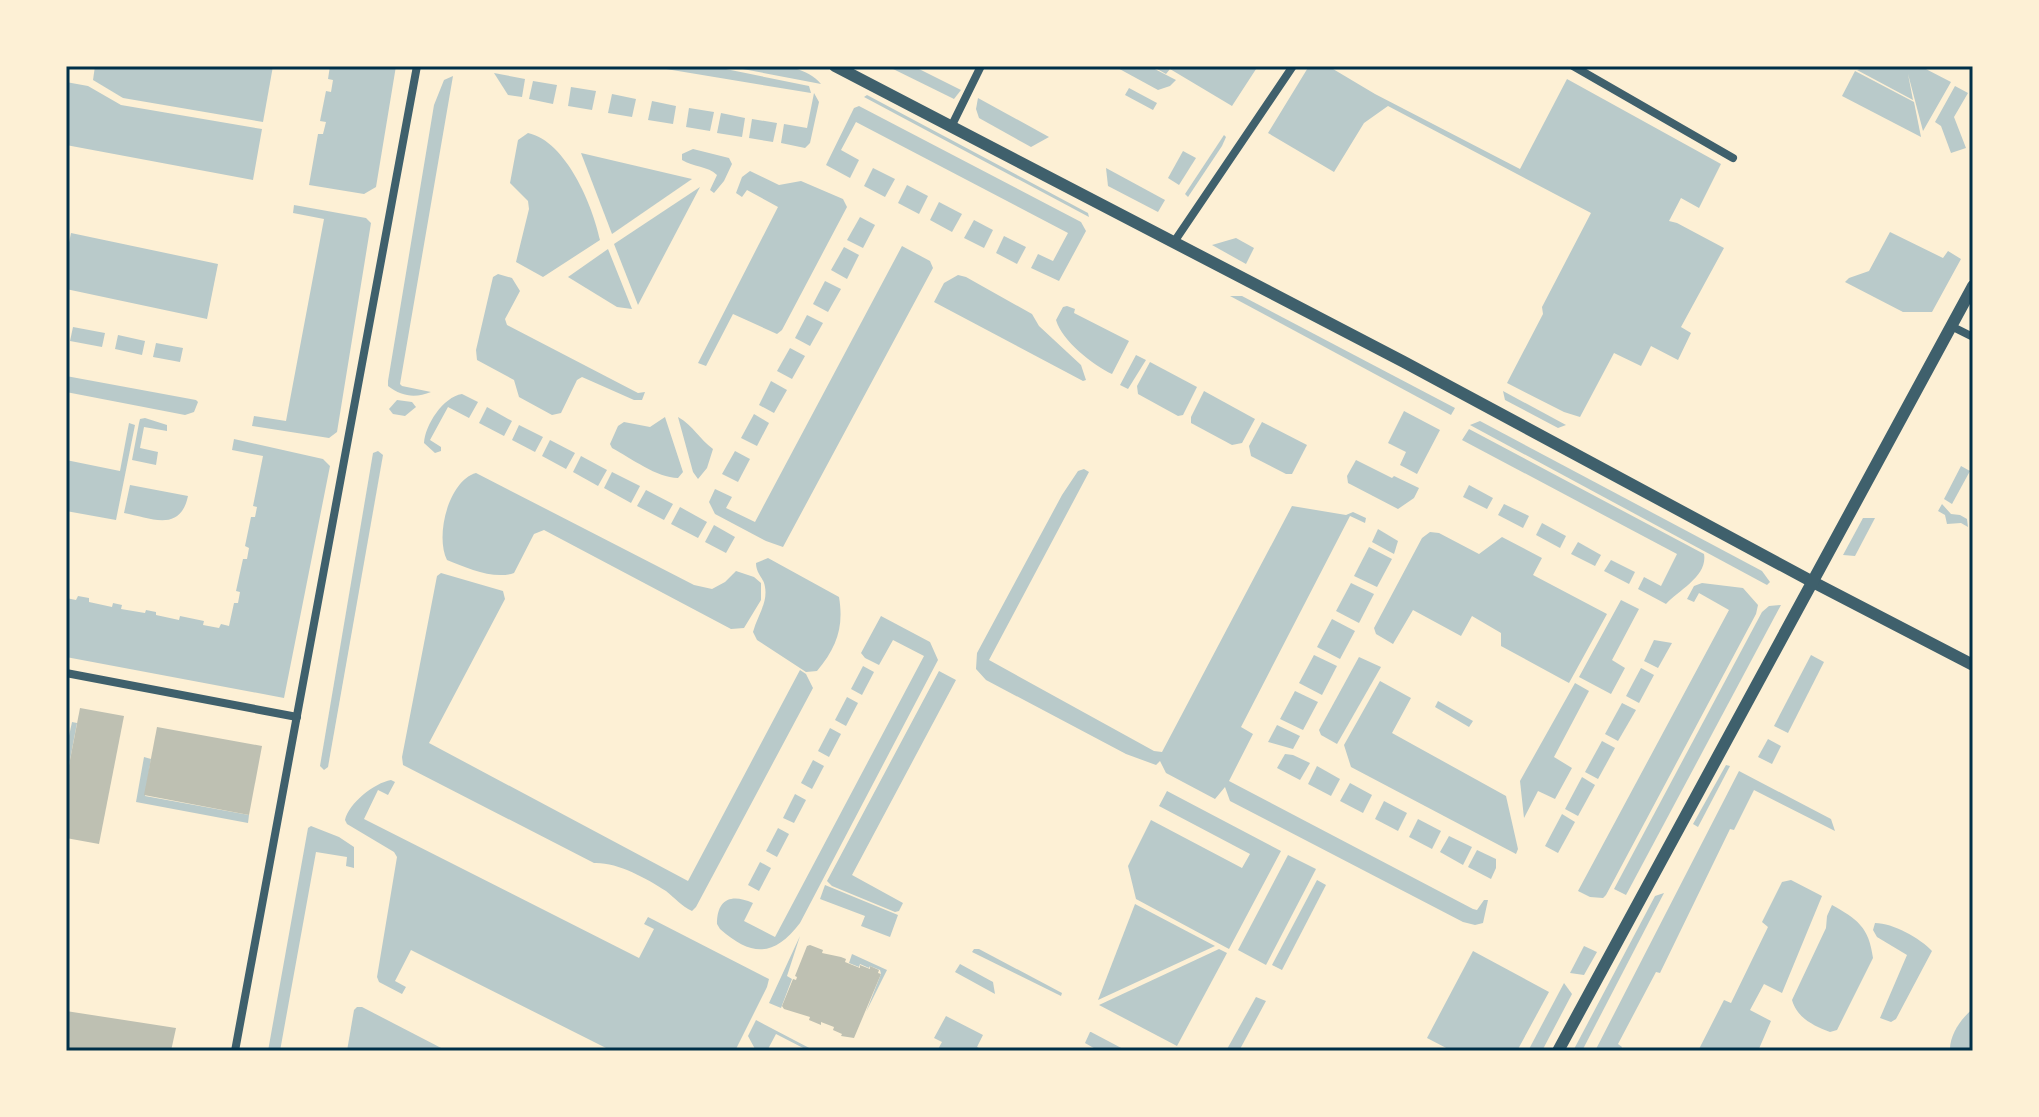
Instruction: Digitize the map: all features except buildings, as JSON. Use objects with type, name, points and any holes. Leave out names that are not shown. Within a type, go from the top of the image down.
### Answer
[{"type":"street","points":[[235,1051],[417,66]]},
{"type":"street","points":[[835,66],[1404,362],[1973,665]]},
{"type":"street","points":[[952,125],[981,66]]},
{"type":"street","points":[[1174,242],[1293,66]]},
{"type":"street","points":[[1573,66],[1733,158]]},
{"type":"street","points":[[1558,1051],[1973,286]]},
{"type":"street","points":[[1951,326],[1973,337]]},
{"type":"street","points":[[66,673],[297,717]]},
{"type":"shaded area","points":[[95,66],[273,66],[263,122],[123,98],[93,80]]},
{"type":"shaded area","points":[[330,66],[396,66],[376,187],[364,194],[309,185],[318,134],[323,134],[326,122],[320,121],[326,91],[331,92],[333,80],[328,79]]},
{"type":"shaded area","points":[[648,66],[711,66],[809,86],[811,93]]},
{"type":"shaded area","points":[[727,66],[790,67],[812,76],[821,84]]},
{"type":"shaded area","points":[[887,66],[913,66],[961,90],[954,99]]},
{"type":"shaded area","points":[[1114,66],[1149,66],[1176,80],[1158,90]]},
{"type":"shaded area","points":[[1152,66],[1258,66],[1232,106],[1170,69],[1166,74]]},
{"type":"shaded area","points":[[1309,66],[1328,66],[1375,94],[1520,169],[1567,79],[1721,164],[1699,208],[1681,198],[1669,221],[1724,248],[1681,327],[1691,333],[1678,360],[1651,346],[1641,366],[1614,353],[1580,417],[1507,383],[1591,213],[1388,106],[1364,123],[1334,172],[1268,133]]},
{"type":"shaded area","points":[[1872,66],[1920,66],[1951,82],[1923,131],[1908,74],[1913,100],[1857,70]]},
{"type":"shaded area","points":[[1855,71],[1914,102],[1921,137],[1842,96]]},
{"type":"shaded area","points":[[494,73],[525,79],[522,97],[508,95]]},
{"type":"shaded area","points":[[453,76],[400,384],[431,392],[409,395],[393,390],[388,386],[388,381],[434,105],[444,80]]},
{"type":"shaded area","points":[[533,81],[557,85],[553,104],[529,99]]},
{"type":"shaded area","points":[[66,82],[88,86],[121,105],[262,129],[253,180],[66,145]]},
{"type":"shaded area","points":[[1955,86],[1968,93],[1954,117],[1966,148],[1951,153],[1941,126],[1935,122]]},
{"type":"shaded area","points":[[571,87],[596,91],[592,110],[568,106]]},
{"type":"shaded area","points":[[1129,88],[1157,103],[1153,110],[1125,95]]},
{"type":"shaded area","points":[[814,93],[819,102],[810,143],[805,148],[781,143],[784,124],[807,128]]},
{"type":"shaded area","points":[[612,94],[636,99],[632,117],[608,113]]},
{"type":"shaded area","points":[[867,95],[1088,213],[1089,217],[864,97]]},
{"type":"shaded area","points":[[978,98],[1049,137],[1031,147],[979,118],[976,109]]},
{"type":"shaded area","points":[[652,101],[676,106],[673,124],[648,120]]},
{"type":"shaded area","points":[[859,106],[1081,222],[1086,231],[1059,281],[1031,268],[1038,254],[1053,261],[1068,233],[856,122],[841,150],[859,160],[850,178],[826,165],[854,108]]},
{"type":"shaded area","points":[[689,108],[714,112],[710,131],[686,127]]},
{"type":"shaded area","points":[[721,113],[745,118],[742,137],[717,133]]},
{"type":"shaded area","points":[[752,119],[777,123],[773,142],[749,138]]},
{"type":"shaded area","points":[[528,133],[542,138],[566,161],[584,193],[600,240],[543,277],[516,262],[529,209],[528,201],[510,183],[518,140]]},
{"type":"shaded area","points":[[1224,135],[1222,146],[1188,197],[1185,194]]},
{"type":"shaded area","points":[[693,149],[729,158],[732,164],[714,193],[710,190],[717,175],[682,160],[682,154]]},
{"type":"shaded area","points":[[1183,151],[1196,158],[1179,185],[1168,178]]},
{"type":"shaded area","points":[[581,153],[692,179],[612,234]]},
{"type":"shaded area","points":[[873,168],[895,179],[885,197],[864,186]]},
{"type":"shaded area","points":[[1106,168],[1165,200],[1158,212],[1108,186]]},
{"type":"shaded area","points":[[750,171],[779,185],[801,181],[843,199],[847,207],[782,330],[777,334],[733,314],[706,366],[698,363],[778,207],[747,190],[742,197],[736,193],[742,177]]},
{"type":"shaded area","points":[[907,185],[928,196],[919,214],[898,203]]},
{"type":"shaded area","points":[[700,187],[638,305],[614,244]]},
{"type":"shaded area","points":[[939,202],[962,214],[952,232],[930,220]]},
{"type":"shaded area","points":[[294,205],[366,218],[371,223],[337,432],[329,438],[252,426],[254,416],[286,421],[324,219],[293,213]]},
{"type":"shaded area","points":[[860,217],[875,225],[863,248],[847,240]]},
{"type":"shaded area","points":[[974,220],[993,230],[984,248],[964,238]]},
{"type":"shaded area","points":[[1890,232],[1943,258],[1948,251],[1961,259],[1932,312],[1903,312],[1845,282],[1869,271]]},
{"type":"shaded area","points":[[71,233],[218,264],[207,319],[66,289],[66,257]]},
{"type":"shaded area","points":[[1004,236],[1026,247],[1017,264],[996,253]]},
{"type":"shaded area","points":[[1236,238],[1254,248],[1246,264],[1212,245]]},
{"type":"shaded area","points":[[902,246],[930,261],[933,268],[783,547],[715,514],[709,502],[715,489],[732,497],[726,508],[755,522]]},
{"type":"shaded area","points":[[844,247],[859,255],[847,279],[831,270]]},
{"type":"shaded area","points":[[608,249],[632,309],[617,307],[568,277]]},
{"type":"shaded area","points":[[498,274],[512,278],[520,291],[505,319],[507,325],[638,393],[645,392],[642,400],[634,400],[582,377],[577,380],[561,413],[552,415],[519,397],[514,380],[477,360],[476,350],[493,277]]},
{"type":"shaded area","points":[[958,275],[1032,314],[1039,326],[1081,365],[1086,380],[934,302],[944,283]]},
{"type":"shaded area","points":[[825,281],[841,289],[828,312],[813,304]]},
{"type":"shaded area","points":[[1230,296],[1242,296],[1455,408],[1451,415]]},
{"type":"shaded area","points":[[1063,307],[1075,309],[1074,313],[1129,341],[1112,374],[1071,344],[1059,328],[1056,320]]},
{"type":"shaded area","points":[[807,315],[823,323],[810,346],[795,338]]},
{"type":"shaded area","points":[[73,327],[105,333],[102,347],[70,341]]},
{"type":"shaded area","points":[[118,335],[145,341],[142,355],[115,349]]},
{"type":"shaded area","points":[[156,343],[183,348],[180,362],[153,357]]},
{"type":"shaded area","points":[[790,348],[805,356],[792,379],[777,371]]},
{"type":"shaded area","points":[[1136,355],[1146,360],[1128,389],[1120,385]]},
{"type":"shaded area","points":[[1150,362],[1197,387],[1183,415],[1178,416],[1138,394],[1137,386]]},
{"type":"shaded area","points":[[66,376],[198,402],[194,412],[185,415],[66,392]]},
{"type":"shaded area","points":[[771,381],[787,390],[774,413],[759,405]]},
{"type":"shaded area","points":[[1204,391],[1255,419],[1242,443],[1232,445],[1191,423]]},
{"type":"shaded area","points":[[1503,391],[1566,425],[1558,428],[1505,400]]},
{"type":"shaded area","points":[[462,394],[478,402],[469,418],[448,407],[430,440],[441,447],[441,451],[435,453],[424,443],[428,428],[448,400]]},
{"type":"shaded area","points":[[397,400],[412,402],[416,407],[405,416],[393,414],[389,409]]},
{"type":"shaded area","points":[[487,407],[512,421],[504,436],[479,423]]},
{"type":"shaded area","points":[[1404,411],[1440,430],[1417,474],[1400,465],[1406,452],[1388,443]]},
{"type":"shaded area","points":[[754,414],[769,423],[757,446],[741,438]]},
{"type":"shaded area","points":[[665,417],[683,472],[678,478],[653,471],[610,444],[618,426],[624,422],[650,427]]},
{"type":"shaded area","points":[[678,417],[713,449],[707,468],[698,479],[693,472]]},
{"type":"shaded area","points":[[140,419],[167,425],[167,431],[144,427],[140,448],[158,452],[156,465],[132,460]]},
{"type":"shaded area","points":[[1480,421],[1762,571],[1770,582],[1767,585],[1470,425]]},
{"type":"shaded area","points":[[1262,422],[1307,445],[1292,474],[1286,474],[1251,456],[1249,446]]},
{"type":"shaded area","points":[[129,423],[135,425],[116,520],[66,511],[66,460],[120,471]]},
{"type":"shaded area","points":[[519,425],[543,437],[535,452],[512,440]]},
{"type":"shaded area","points":[[1469,429],[1704,554],[1702,569],[1666,604],[1638,589],[1644,577],[1661,586],[1677,554],[1462,440]]},
{"type":"shaded area","points":[[234,439],[323,459],[330,466],[284,698],[66,657],[66,598],[76,600],[78,596],[112,607],[113,603],[122,605],[121,609],[145,613],[146,610],[179,620],[180,616],[219,628],[221,624],[229,626],[234,603],[238,603],[240,592],[236,591],[243,559],[247,559],[249,548],[245,546],[251,517],[255,517],[257,507],[253,506],[263,456],[232,450]]},
{"type":"shaded area","points":[[550,440],[575,453],[566,469],[542,456]]},
{"type":"shaded area","points":[[378,451],[383,455],[328,767],[324,770],[320,766],[373,453]]},
{"type":"shaded area","points":[[735,451],[750,459],[738,482],[722,474]]},
{"type":"shaded area","points":[[581,456],[607,470],[598,486],[573,472]]},
{"type":"shaded area","points":[[1356,460],[1419,488],[1414,498],[1398,509],[1348,483],[1347,476]]},
{"type":"shaded area","points":[[1961,466],[1970,471],[1952,504],[1944,499]]},
{"type":"shaded area","points":[[1084,469],[1089,472],[989,660],[1154,751],[1162,752],[1292,506],[1346,515],[1353,512],[1366,518],[1365,523],[1350,516],[1241,727],[1253,734],[1229,781],[1473,909],[1477,910],[1484,900],[1488,900],[1483,923],[1463,922],[1230,801],[1225,787],[1215,799],[1166,773],[1160,761],[1156,765],[1126,754],[986,680],[976,669],[977,653],[1062,495],[1078,471]]},
{"type":"shaded area","points":[[612,472],[640,486],[631,503],[604,488]]},
{"type":"shaded area","points":[[476,473],[694,585],[712,589],[736,571],[754,577],[761,583],[761,600],[744,628],[731,629],[544,530],[534,534],[514,573],[489,574],[447,560],[443,538],[446,511],[458,487]]},
{"type":"shaded area","points":[[130,485],[188,496],[178,515],[171,519],[154,520],[124,513]]},
{"type":"shaded area","points":[[1469,485],[1493,498],[1487,509],[1463,497]]},
{"type":"shaded area","points":[[646,490],[673,504],[664,520],[637,506]]},
{"type":"shaded area","points":[[1504,504],[1529,516],[1523,528],[1498,515]]},
{"type":"shaded area","points":[[1942,504],[1951,514],[1967,519],[1968,527],[1961,523],[1947,524],[1945,515],[1938,511]]},
{"type":"shaded area","points":[[680,507],[707,522],[698,538],[671,524]]},
{"type":"shaded area","points":[[1863,518],[1875,518],[1855,556],[1843,555]]},
{"type":"shaded area","points":[[1542,523],[1566,536],[1560,548],[1536,535]]},
{"type":"shaded area","points":[[714,525],[735,537],[726,553],[705,542]]},
{"type":"shaded area","points":[[1378,529],[1398,541],[1394,554],[1372,542]]},
{"type":"shaded area","points":[[1430,532],[1439,533],[1479,554],[1502,537],[1542,558],[1533,575],[1607,614],[1569,683],[1501,646],[1501,633],[1472,616],[1461,636],[1413,610],[1393,644],[1376,634],[1374,628],[1422,538]]},
{"type":"shaded area","points":[[1578,542],[1601,555],[1595,566],[1571,554]]},
{"type":"shaded area","points":[[1369,547],[1392,559],[1377,587],[1354,576]]},
{"type":"shaded area","points":[[768,558],[839,597],[840,627],[830,654],[817,671],[806,672],[757,640],[753,632],[766,593],[756,563]]},
{"type":"shaded area","points":[[1611,560],[1635,572],[1629,584],[1604,571]]},
{"type":"shaded area","points":[[441,573],[503,591],[505,599],[429,743],[688,881],[800,670],[806,674],[813,688],[692,911],[640,876],[612,865],[594,863],[403,765],[402,757],[437,576]]},
{"type":"shaded area","points":[[1351,583],[1374,594],[1359,623],[1336,611]]},
{"type":"shaded area","points":[[1702,583],[1743,588],[1758,605],[1756,614],[1606,895],[1603,898],[1590,897],[1578,891],[1729,610],[1699,593],[1694,602],[1687,599],[1694,586]]},
{"type":"shaded area","points":[[1621,600],[1639,609],[1612,660],[1625,668],[1611,694],[1579,677]]},
{"type":"shaded area","points":[[1781,605],[1626,895],[1614,889],[1762,612],[1769,606]]},
{"type":"shaded area","points":[[881,616],[930,642],[938,660],[800,923],[772,947],[762,949],[742,945],[717,924],[723,904],[732,899],[753,903],[744,921],[775,937],[924,656],[893,640],[879,665],[865,658],[861,653]]},
{"type":"shaded area","points":[[1332,619],[1355,631],[1340,659],[1317,647]]},
{"type":"shaded area","points":[[1654,640],[1672,643],[1658,668],[1644,661]]},
{"type":"shaded area","points":[[1314,655],[1337,666],[1322,695],[1299,683]]},
{"type":"shaded area","points":[[1811,655],[1824,662],[1788,733],[1774,726]]},
{"type":"shaded area","points":[[1359,657],[1381,667],[1337,744],[1321,735],[1319,730]]},
{"type":"shaded area","points":[[863,666],[874,672],[862,695],[851,689]]},
{"type":"shaded area","points":[[1641,668],[1654,675],[1639,703],[1626,696]]},
{"type":"shaded area","points":[[939,671],[956,680],[852,875],[903,903],[895,912],[832,886],[827,881]]},
{"type":"shaded area","points":[[1380,681],[1411,698],[1392,733],[1506,796],[1518,849],[1516,854],[1351,767],[1344,745]]},
{"type":"shaded area","points":[[1575,683],[1589,691],[1554,757],[1572,768],[1555,799],[1538,791],[1524,818],[1520,781]]},
{"type":"shaded area","points":[[1295,691],[1318,702],[1303,730],[1280,719]]},
{"type":"shaded area","points":[[847,697],[858,703],[846,726],[835,720]]},
{"type":"shaded area","points":[[1438,701],[1473,721],[1469,727],[1435,707]]},
{"type":"shaded area","points":[[1622,703],[1636,710],[1618,741],[1605,734]]},
{"type":"shaded area","points":[[72,722],[77,723],[66,781],[66,750]]},
{"type":"shaded area","points":[[1277,725],[1300,736],[1293,749],[1268,742]]},
{"type":"shaded area","points":[[830,728],[841,734],[829,757],[818,751]]},
{"type":"shaded area","points":[[1768,739],[1781,746],[1772,764],[1758,757]]},
{"type":"shaded area","points":[[1602,741],[1615,748],[1598,779],[1585,772]]},
{"type":"shaded area","points":[[1285,754],[1310,763],[1300,780],[1277,768]]},
{"type":"shaded area","points":[[144,757],[151,759],[145,796],[249,815],[248,823],[136,802]]},
{"type":"shaded area","points":[[813,760],[824,766],[812,789],[801,783]]},
{"type":"shaded area","points":[[1726,765],[1730,766],[1698,827],[1693,824]]},
{"type":"shaded area","points":[[1317,766],[1340,779],[1331,796],[1308,784]]},
{"type":"shaded area","points":[[1739,771],[1831,819],[1835,831],[1754,790],[1734,830],[1730,829],[1660,973],[1656,972],[1618,1044],[1622,1047],[1620,1051],[1595,1051]]},
{"type":"shaded area","points":[[1582,777],[1595,785],[1578,816],[1565,809]]},
{"type":"shaded area","points":[[391,780],[395,782],[388,795],[378,790],[364,819],[639,958],[654,929],[644,924],[648,917],[769,979],[735,1051],[612,1051],[411,950],[395,981],[406,987],[402,994],[379,982],[377,977],[397,857],[345,820],[351,807],[363,795]]},
{"type":"shaded area","points":[[1350,783],[1372,795],[1363,813],[1340,801]]},
{"type":"shaded area","points":[[1167,791],[1281,851],[1229,949],[1136,899],[1128,866],[1151,820],[1242,868],[1250,854],[1159,806]]},
{"type":"shaded area","points":[[795,794],[806,800],[794,823],[783,818]]},
{"type":"shaded area","points":[[1384,801],[1407,813],[1398,831],[1375,819]]},
{"type":"shaded area","points":[[1562,814],[1575,822],[1558,853],[1545,846]]},
{"type":"shaded area","points":[[1418,819],[1441,831],[1432,849],[1409,837]]},
{"type":"shaded area","points":[[311,826],[339,837],[354,847],[354,868],[346,866],[347,857],[316,852],[280,1051],[268,1051],[308,828]]},
{"type":"shaded area","points":[[778,828],[789,834],[777,857],[766,851]]},
{"type":"shaded area","points":[[1449,836],[1472,847],[1463,865],[1440,852]]},
{"type":"shaded area","points":[[1477,850],[1496,859],[1491,879],[1468,867]]},
{"type":"shaded area","points":[[1288,855],[1316,869],[1266,965],[1238,950]]},
{"type":"shaded area","points":[[760,862],[771,868],[759,891],[748,885]]},
{"type":"shaded area","points":[[1317,880],[1326,885],[1282,970],[1272,965]]},
{"type":"shaded area","points":[[1791,880],[1822,896],[1782,993],[1764,984],[1750,1010],[1771,1021],[1758,1051],[1698,1051],[1724,1000],[1731,1003],[1768,927],[1762,922],[1782,882]]},
{"type":"shaded area","points":[[825,885],[898,915],[890,937],[861,926],[865,916],[820,899]]},
{"type":"shaded area","points":[[1664,893],[1582,1051],[1573,1051],[1655,896]]},
{"type":"shaded area","points":[[1135,904],[1215,946],[1098,1000]]},
{"type":"shaded area","points":[[1832,905],[1865,931],[1873,958],[1837,1030],[1830,1032],[1802,1016],[1792,1000],[1826,928]]},
{"type":"shaded area","points":[[1875,923],[1906,932],[1932,951],[1896,1019],[1891,1022],[1880,1018],[1907,955],[1877,937],[1873,930]]},
{"type":"shaded area","points":[[800,936],[787,976],[792,979],[781,1008],[769,1003]]},
{"type":"shaded area","points":[[1584,946],[1597,952],[1584,975],[1570,973]]},
{"type":"shaded area","points":[[974,949],[1062,993],[1061,996],[972,952]]},
{"type":"shaded area","points":[[1219,949],[1227,953],[1177,1046],[1099,1005]]},
{"type":"shaded area","points":[[1473,951],[1549,992],[1517,1051],[1452,1051],[1427,1038]]},
{"type":"shaded area","points":[[852,954],[887,970],[866,1012],[881,974],[880,970],[870,966],[860,964],[859,967],[849,963]]},
{"type":"shaded area","points":[[960,964],[993,982],[995,994],[955,972]]},
{"type":"shaded area","points":[[1564,983],[1572,994],[1542,1051],[1528,1051]]},
{"type":"shaded area","points":[[1256,997],[1266,1001],[1239,1051],[1226,1051]]},
{"type":"shaded area","points":[[357,1007],[362,1007],[447,1051],[347,1051]]},
{"type":"shaded area","points":[[1973,1009],[1973,1051],[1950,1051],[1951,1039],[1957,1028]]},
{"type":"shaded area","points":[[946,1016],[983,1035],[977,1047],[984,1051],[937,1051],[942,1042],[934,1038]]},
{"type":"shaded area","points":[[756,1020],[815,1051],[776,1034],[767,1051],[755,1049],[748,1036]]},
{"type":"shaded area","points":[[1090,1032],[1127,1051],[1099,1051],[1085,1043]]}]
